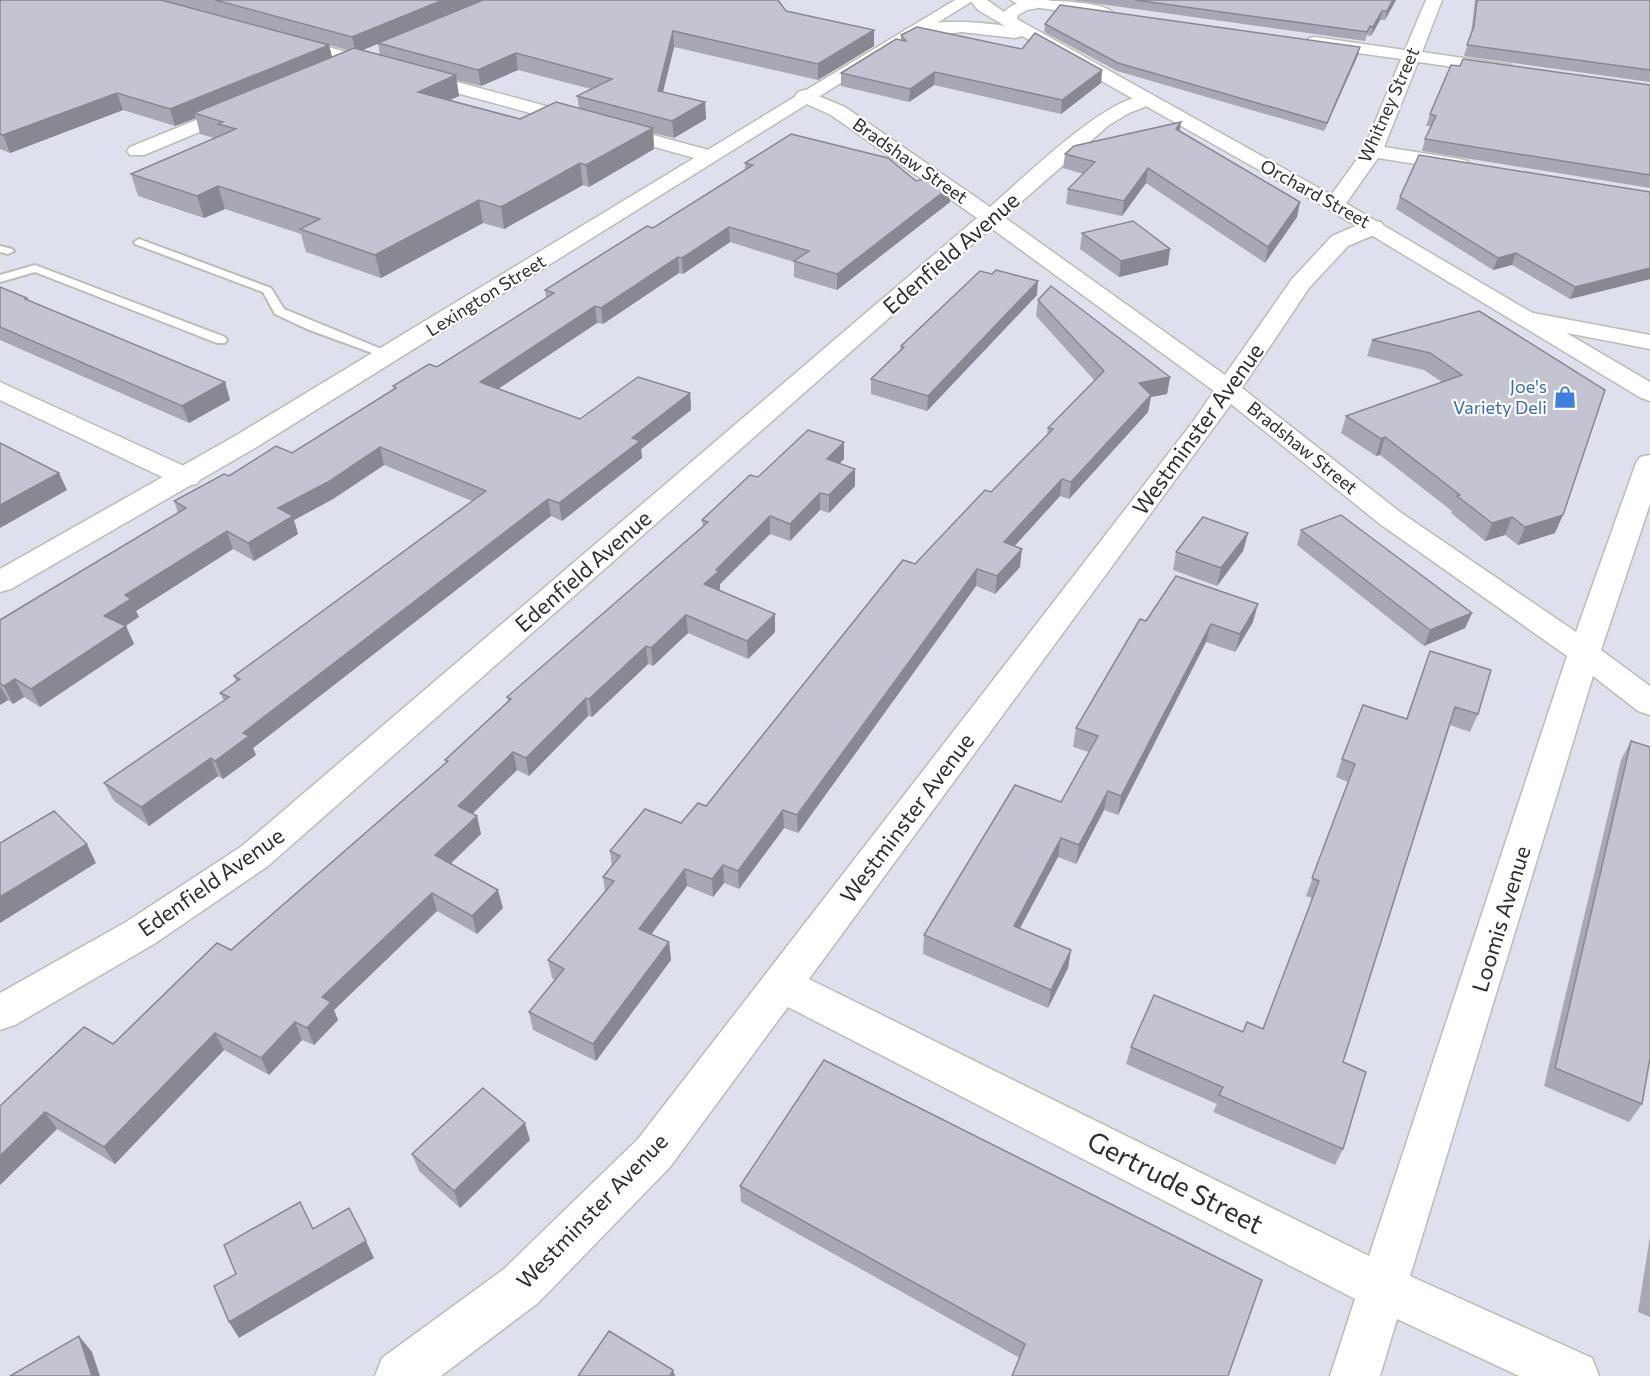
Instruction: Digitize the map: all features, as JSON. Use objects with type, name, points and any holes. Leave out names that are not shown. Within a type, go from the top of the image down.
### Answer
[{"type":"street","name":"Lexington Street","points":[[0,582],[187,478],[390,356],[804,96],[966,0]]},
{"type":"street","name":"Orchard Street","points":[[978,0],[984,7],[1035,38],[1335,205],[1650,393]]},
{"type":"street","points":[[1019,0],[1126,15]]},
{"type":"street","name":"Whitney Street","points":[[1335,205],[1373,151],[1434,0]]},
{"type":"street","points":[[1008,21],[1009,15],[1014,10],[1043,3]]},
{"type":"street","points":[[910,33],[932,28],[966,26],[1003,30],[1035,38]]},
{"type":"street","points":[[267,36],[709,156]]},
{"type":"street","points":[[1303,40],[1520,71]]},
{"type":"street","points":[[331,70],[387,47]]},
{"type":"street","name":"Bradshaw Street","points":[[804,96],[838,111],[991,218],[1229,390],[1390,518],[1584,652],[1650,703]]},
{"type":"street","name":"Edenfield Avenue","points":[[0,1013],[140,933],[255,856],[1102,121],[1122,109],[1145,100]]},
{"type":"street","points":[[137,151],[255,102]]},
{"type":"street","points":[[1373,151],[1474,168]]},
{"type":"street","name":"Westminster Avenue","points":[[400,1376],[521,1286],[654,1153],[1229,390],[1300,284],[1340,241],[1373,227]]},
{"type":"street","points":[[1528,319],[1650,342]]},
{"type":"street","points":[[0,390],[187,478]]},
{"type":"street","name":"Loomis Avenue","points":[[1355,1376],[1584,652],[1650,463]]},
{"type":"street","name":"Gertrude Street","points":[[780,984],[1383,1288],[1574,1376]]},
{"type":"lane","points":[[139,242],[267,290],[279,311],[311,326],[390,356]]},
{"type":"lane","points":[[0,279],[35,268],[221,340]]},
{"type":"building","points":[[0,0],[161,0],[329,45],[170,109],[117,93],[3,135],[0,134]]},
{"type":"building","points":[[215,0],[443,0],[352,37]]},
{"type":"building","points":[[483,0],[778,0],[786,11],[874,30],[818,64],[673,31],[658,91],[705,102],[672,121],[577,96],[612,79],[516,53],[478,70],[378,43]]},
{"type":"building","points":[[1135,0],[1393,0],[1387,11],[1382,11],[1373,27],[1370,26],[1367,32]]},
{"type":"building","points":[[1477,0],[1650,0],[1650,70],[1467,45],[1474,26]]},
{"type":"building","points":[[1060,5],[1360,47],[1327,123],[1118,63],[1045,24]]},
{"type":"building","points":[[917,27],[1022,49],[1035,33],[1102,70],[1062,100],[935,72],[910,89],[841,73],[896,39],[906,41],[901,35]]},
{"type":"building","points":[[354,48],[456,75],[418,92],[520,119],[556,102],[653,128],[586,165],[580,163],[501,207],[479,200],[375,255],[300,229],[320,219],[218,186],[197,196],[131,174],[236,129],[218,124],[223,122],[194,113]]},
{"type":"building","points":[[1463,59],[1650,85],[1650,175],[1425,139],[1436,116],[1430,114],[1451,65],[1460,66]]},
{"type":"building","points":[[1181,122],[1176,129],[1300,202],[1268,247],[1148,168],[1124,201],[1068,189],[1095,162],[1065,154],[1074,146]]},
{"type":"building","points":[[791,134],[888,158],[916,181],[936,176],[951,186],[837,274],[794,261],[809,251],[729,227],[682,258],[678,257],[601,308],[595,306],[480,382],[580,419],[638,377],[690,393],[632,438],[640,441],[559,503],[548,499],[243,733],[249,736],[215,761],[211,758],[141,807],[104,783],[229,697],[220,693],[240,679],[234,676],[486,491],[380,447],[328,482],[278,508],[293,516],[248,543],[227,531],[125,595],[131,599],[104,616],[126,626],[31,689],[15,679],[4,686],[0,683],[0,620],[186,508],[174,501],[224,474],[229,476],[276,446],[292,453],[396,388],[393,386],[429,364],[437,367],[554,293],[545,290],[647,226],[653,228],[753,165],[745,163]]},
{"type":"building","points":[[1419,155],[1650,192],[1650,268],[1575,287],[1516,253],[1498,258],[1400,197]]},
{"type":"building","points":[[1133,221],[1170,249],[1121,261],[1082,233]]},
{"type":"building","points":[[996,270],[1038,281],[928,396],[871,379],[904,347],[901,346],[980,271],[992,274]]},
{"type":"building","points":[[1051,286],[1170,377],[1139,383],[1151,395],[1071,482],[1062,479],[1004,542],[1022,549],[997,576],[977,569],[797,815],[783,810],[738,871],[723,865],[712,879],[685,869],[639,929],[669,942],[593,1044],[529,1012],[564,969],[548,960],[614,881],[603,877],[620,856],[610,851],[645,809],[681,823],[698,803],[706,806],[903,560],[915,564],[985,490],[991,492],[1053,429],[1048,428],[1104,371],[1038,300]]},
{"type":"building","points":[[0,287],[225,382],[182,406],[0,327]]},
{"type":"building","points":[[1479,311],[1605,390],[1563,515],[1525,527],[1512,517],[1492,523],[1385,437],[1381,439],[1346,416],[1462,375],[1430,353],[1372,340]]},
{"type":"building","points":[[808,430],[844,442],[827,459],[855,469],[829,495],[820,493],[790,524],[770,516],[704,584],[775,614],[747,641],[686,615],[651,648],[646,646],[589,699],[586,698],[526,758],[513,752],[458,806],[477,816],[435,855],[498,890],[472,916],[432,893],[322,997],[331,1002],[307,1028],[295,1022],[261,1058],[215,1033],[104,1147],[45,1112],[0,1156],[0,1106],[84,1027],[113,1044],[217,943],[231,950],[448,761],[445,760],[511,699],[507,697],[708,522],[702,520],[750,475],[758,477]]},
{"type":"building","points":[[0,443],[59,473],[0,505]]},
{"type":"building","points":[[1341,515],[1472,613],[1430,630],[1301,530]]},
{"type":"building","points":[[1203,517],[1248,533],[1221,568],[1176,552]]},
{"type":"building","points":[[1176,576],[1258,604],[1240,634],[1211,624],[1121,796],[1108,791],[1079,845],[1061,838],[1014,926],[1071,950],[1051,990],[924,935],[1015,785],[1061,802],[1098,736],[1076,728],[1140,619],[1146,621]]},
{"type":"building","points":[[1430,651],[1491,670],[1478,714],[1455,707],[1343,1062],[1366,1072],[1343,1149],[1219,1095],[1223,1087],[1131,1047],[1154,995],[1243,1032],[1247,1022],[1263,1029],[1319,881],[1312,878],[1355,764],[1342,759],[1363,705],[1407,719]]},
{"type":"building","points":[[1631,741],[1650,747],[1650,1058],[1642,1104],[1555,1068]]},
{"type":"building","points":[[54,811],[87,844],[0,897],[0,843]]},
{"type":"building","points":[[824,1060],[1262,1280],[1228,1376],[1012,1376],[1025,1344],[740,1186]]},
{"type":"building","points":[[483,1088],[525,1123],[454,1191],[412,1154]]},
{"type":"building","points":[[300,1202],[313,1229],[349,1208],[366,1241],[229,1322],[214,1286],[236,1274],[224,1245]]},
{"type":"building","points":[[609,1331],[673,1370],[670,1376],[578,1376]]},
{"type":"building","points":[[79,1336],[92,1376],[10,1376]]},
{"type":"place","name":"Joe's Variety Deli","points":[[1565,397]]}]
